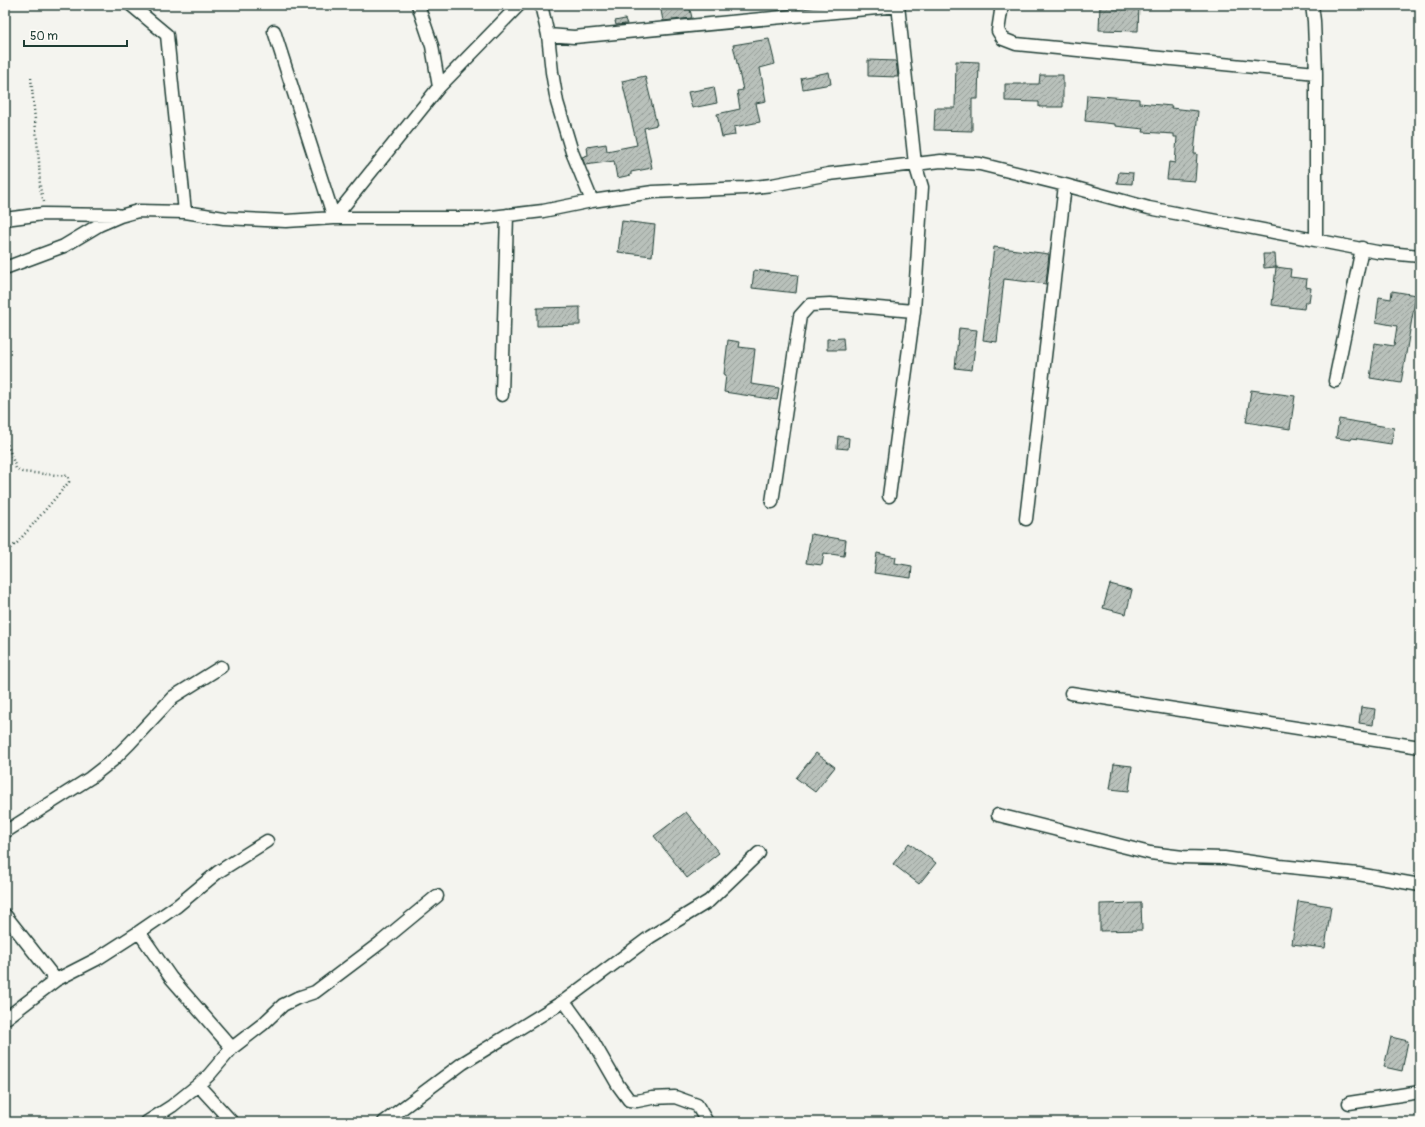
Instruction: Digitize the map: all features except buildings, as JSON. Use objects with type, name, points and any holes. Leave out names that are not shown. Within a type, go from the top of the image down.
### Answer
[{"type":"street","points":[[131,5],[167,35],[185,212]]},
{"type":"street","points":[[418,5],[432,46],[439,87]]},
{"type":"street","points":[[334,218],[439,87],[519,5]]},
{"type":"street","points":[[541,5],[548,35],[557,102],[572,152],[592,201]]},
{"type":"street","points":[[1002,5],[998,31],[1003,39],[1016,44],[1316,73]]},
{"type":"street","points":[[1312,5],[1316,73],[1316,239]]},
{"type":"street","points":[[548,35],[574,37],[898,6],[915,164],[922,187],[914,311],[889,496]]},
{"type":"street","points":[[274,31],[334,218]]},
{"type":"street","points":[[5,268],[64,246],[99,225],[120,216],[138,211],[185,212],[224,218],[286,221],[334,218],[483,218],[653,192],[745,188],[772,185],[828,174],[940,161],[980,164],[1066,185],[1149,208],[1316,239],[1377,252],[1420,256]]},
{"type":"street","points":[[1026,519],[1066,185]]},
{"type":"street","points":[[5,219],[47,214],[120,216]]},
{"type":"street","points":[[502,395],[507,215]]},
{"type":"street","points":[[1335,381],[1362,248]]},
{"type":"street","points":[[772,502],[800,316],[810,305],[830,304],[914,311]]},
{"type":"street","points":[[5,832],[90,778],[130,744],[173,697],[221,667]]},
{"type":"street","points":[[1071,693],[1420,747]]},
{"type":"street","points":[[998,815],[1150,854],[1183,857],[1224,858],[1280,866],[1358,874],[1420,885]]},
{"type":"street","points":[[5,1019],[56,980],[97,959],[178,906],[218,872],[268,840]]},
{"type":"street","points":[[384,1122],[463,1063],[564,1001],[650,937],[709,901],[759,853]]},
{"type":"street","points":[[147,1122],[172,1106],[198,1085],[209,1075],[232,1048],[263,1024],[283,1005],[296,998],[315,992],[380,943],[437,896]]},
{"type":"street","points":[[5,915],[56,980]]},
{"type":"street","points":[[139,932],[171,978],[232,1048]]},
{"type":"street","points":[[564,1001],[592,1040],[618,1085],[629,1100],[637,1101],[652,1098],[675,1097],[697,1105],[707,1122]]},
{"type":"street","points":[[198,1085],[232,1122]]},
{"type":"street","points":[[1349,1103],[1420,1092]]},
{"type":"path","points":[[31,78],[39,161],[40,188],[41,195],[47,207],[47,214]]},
{"type":"path","points":[[5,437],[16,469],[22,472],[68,476],[69,482],[17,542],[5,552]]}]
